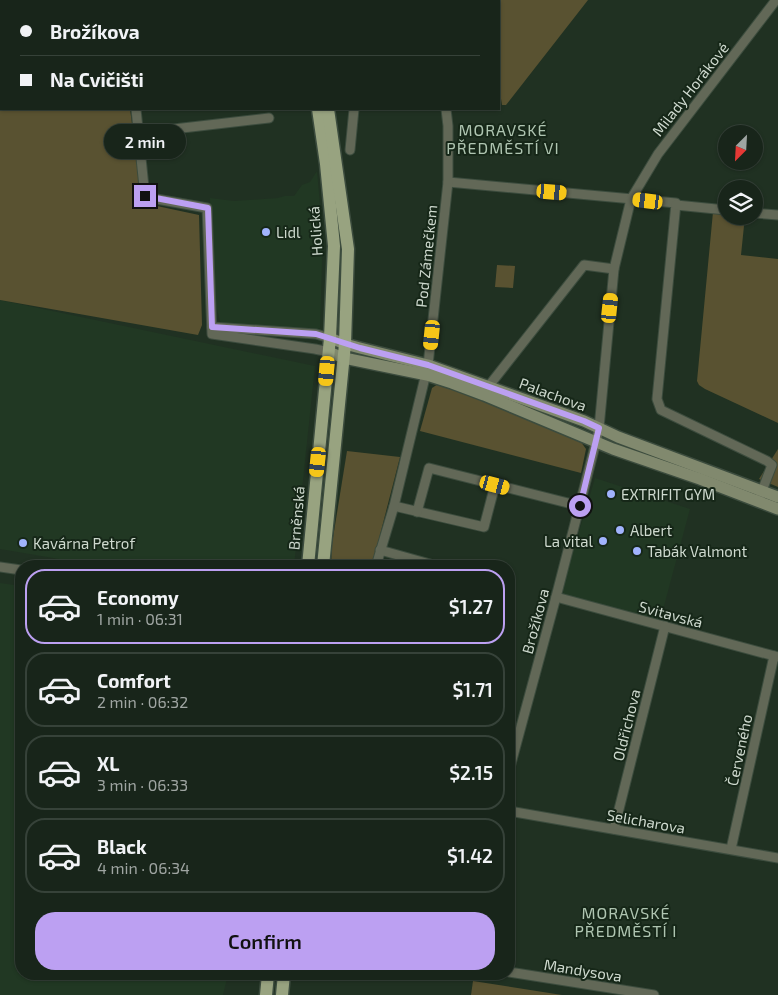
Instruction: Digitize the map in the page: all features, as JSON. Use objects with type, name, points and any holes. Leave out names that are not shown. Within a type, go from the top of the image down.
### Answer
[{"type":"main road","name":"Holická","points":[[318,110],[326,164],[334,246],[329,352]]},
{"type":"main road","name":"Holická","points":[[328,110],[348,249],[345,344]]},
{"type":"main road","name":"Brněnská","points":[[324,560],[345,344]]},
{"type":"main road","name":"Brněnská","points":[[309,560],[329,352]]},
{"type":"main road","points":[[266,995],[267,980]]},
{"type":"main road","points":[[282,995],[283,980]]},
{"type":"street","name":"Milady Horákové","points":[[596,442],[599,428],[614,269],[631,199],[658,154],[776,0]]},
{"type":"street","points":[[136,110],[145,196],[208,208],[212,334],[329,352]]},
{"type":"street","points":[[350,150],[354,110]]},
{"type":"street","name":"Pod Zámečkem","points":[[378,560],[394,506],[428,370],[448,182],[446,110]]},
{"type":"street","points":[[139,133],[269,118]]},
{"type":"street","points":[[448,182],[676,203],[676,205],[718,209]]},
{"type":"street","points":[[676,205],[658,399],[661,410],[772,465],[760,496]]},
{"type":"street","points":[[763,213],[778,215]]},
{"type":"street","points":[[488,387],[584,265],[614,269]]},
{"type":"street","points":[[212,327],[316,334],[330,338]]},
{"type":"street","name":"Palachova","points":[[330,338],[428,370],[488,387],[584,421],[760,496],[778,509]]},
{"type":"street","name":"Palachova","points":[[329,352],[344,358],[428,370],[614,450],[700,479],[760,496],[778,497]]},
{"type":"street","name":"Brožíkova","points":[[515,749],[596,442]]},
{"type":"street","points":[[417,512],[429,468],[580,506]]},
{"type":"street","points":[[394,506],[484,527],[495,485]]},
{"type":"street","points":[[380,550],[416,560]]},
{"type":"street","points":[[0,567],[15,569]]},
{"type":"street","name":"Svitavská","points":[[556,597],[776,656]]},
{"type":"street","name":"Oldřichova","points":[[614,829],[665,626]]},
{"type":"street","name":"Červeného","points":[[731,850],[776,656]]},
{"type":"street","name":"Selicharova","points":[[515,812],[778,858]]},
{"type":"street","name":"Mandysova","points":[[515,973],[654,995]]},
{"type":"shaded area","points":[[500,0],[588,0],[506,105],[502,105],[500,92]]},
{"type":"shaded area","points":[[0,110],[130,110],[143,203],[199,215],[202,325],[198,335],[0,300]]},
{"type":"shaded area","points":[[317,171],[322,263],[320,328],[311,334],[223,325],[220,321],[215,302],[210,198],[234,201],[294,196],[302,185],[310,182]]},
{"type":"shaded area","points":[[713,212],[718,212],[718,225],[744,225],[741,255],[778,259],[778,423],[705,389],[697,381]]},
{"type":"shaded area","points":[[497,265],[515,266],[513,288],[495,287]]},
{"type":"shaded area","points":[[0,300],[315,366],[295,560],[65,560],[0,549]]},
{"type":"shaded area","points":[[438,384],[490,402],[581,442],[586,449],[581,473],[420,431],[432,388]]},
{"type":"shaded area","points":[[778,449],[778,487],[759,479]]},
{"type":"shaded area","points":[[347,451],[400,457],[374,560],[331,560],[332,544]]},
{"type":"shaded area","points":[[595,478],[690,509],[660,621],[564,595],[562,589]]},
{"type":"shaded area","points":[[0,583],[15,585],[15,980],[227,980],[223,995],[0,995]]},
{"type":"shaded area","points":[[473,981],[562,995],[471,995]]},
{"type":"place","name":"Lidl","points":[[266,232]]},
{"type":"place","name":"EXTRIFIT GYM","points":[[611,494]]},
{"type":"place","name":"Albert","points":[[620,530]]},
{"type":"place","name":"La vital","points":[[603,541]]},
{"type":"place","name":"Kavárna Petrof","points":[[23,543]]},
{"type":"place","name":"Tabák Valmont","points":[[637,551]]},
{"type":"district","name":"MORAVSKÉ PŘEDMĚSTÍ VI","points":[[503,138]]},
{"type":"district","name":"MORAVSKÉ PŘEDMĚSTÍ I","points":[[626,921]]},
{"type":"route","points":[[145,196],[208,208],[212,327],[316,334],[345,344],[428,365],[599,428],[580,506]]}]
